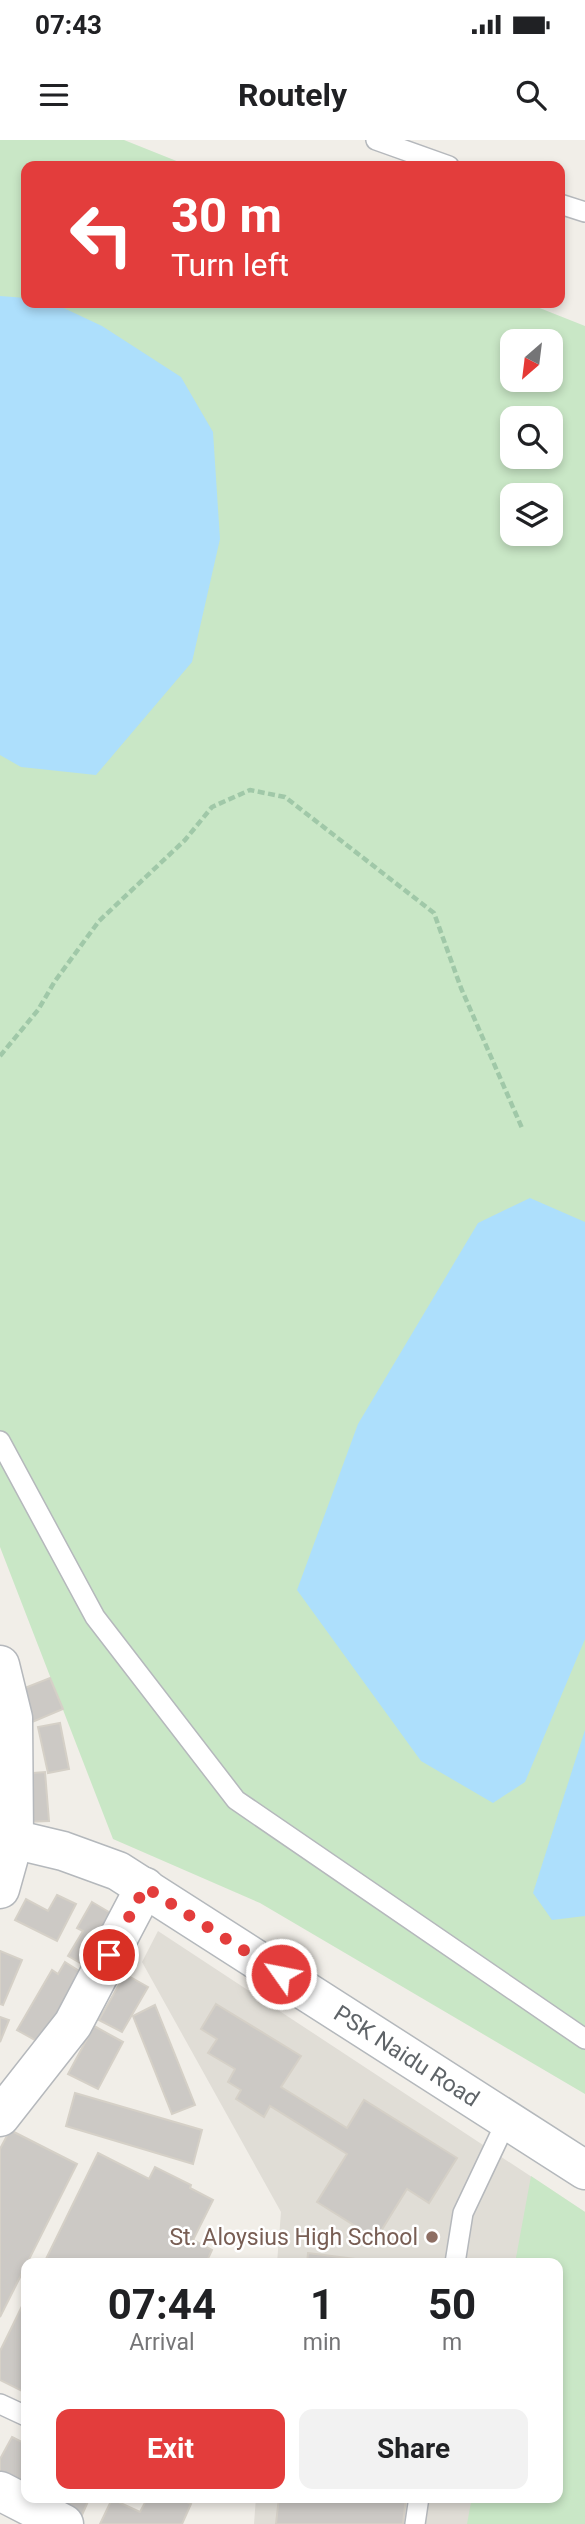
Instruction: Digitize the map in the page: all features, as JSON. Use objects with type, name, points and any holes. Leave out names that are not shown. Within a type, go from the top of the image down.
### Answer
[{"type":"street","points":[[0,1665],[13,1718],[7,1838],[0,1889]]},
{"type":"street","name":"PSK Naidu Road","points":[[7,1838],[92,1860],[118,1871],[585,2170]]},
{"type":"street","points":[[0,2117],[13,2080],[73,2024],[145,1887]]},
{"type":"street","points":[[0,2491],[21,2502]]},
{"type":"street","points":[[23,2503],[64,2524]]},
{"type":"lane","points":[[376,140],[435,161]]},
{"type":"lane","points":[[565,206],[585,212]]},
{"type":"lane","points":[[0,1441],[95,1617],[236,1800],[585,2039]]},
{"type":"lane","points":[[456,2258],[463,2213],[507,2120]]},
{"type":"lane","points":[[1,2406],[21,2414]]},
{"type":"lane","points":[[415,2524],[418,2503]]},
{"type":"path","points":[[0,1056],[38,1010],[55,981],[99,921],[185,840],[212,807],[250,790],[285,797],[434,913],[466,999],[522,1128]]},
{"type":"shaded area","name":"St. Aloysius High School","points":[[158,1931],[585,2212],[585,2524],[254,2524],[256,2503],[563,2503],[563,2258],[277,2258],[281,2212],[142,1962]]},
{"type":"green space","points":[[0,140],[124,140],[176,161],[21,161],[21,308],[540,308],[585,326],[585,2094],[260,1903],[113,1839],[0,1547]]},
{"type":"green space","points":[[531,2176],[585,2212],[585,2524],[467,2524],[471,2503],[563,2503],[563,2258],[516,2258]]},
{"type":"water","points":[[0,296],[21,298],[21,308],[64,308],[102,326],[181,377],[213,432],[220,539],[192,662],[96,775],[21,767],[0,755]]},
{"type":"water","points":[[530,1198],[585,1222],[585,1639],[525,1782],[493,1803],[421,1761],[297,1590],[358,1424],[478,1223]]},
{"type":"water","points":[[585,1730],[585,1916],[552,1920],[533,1893]]},
{"type":"building","points":[[50,1678],[63,1709],[30,1723],[17,1691]]},
{"type":"building","points":[[60,1723],[69,1769],[48,1773],[38,1727]]},
{"type":"building","points":[[45,1772],[49,1821],[24,1822],[20,1774]]},
{"type":"building","points":[[57,1895],[76,1904],[57,1941],[15,1920],[26,1899],[48,1911]]},
{"type":"building","points":[[92,1902],[119,1918],[89,1968],[68,1956],[83,1931],[77,1928]]},
{"type":"building","points":[[0,1951],[22,1960],[3,2005],[0,2004]]},
{"type":"building","points":[[65,1962],[84,1974],[42,2044],[17,2030],[52,1970],[58,1974]]},
{"type":"building","points":[[125,1974],[148,1987],[122,2032],[99,2020]]},
{"type":"building","points":[[216,2004],[301,2056],[281,2087],[347,2128],[364,2100],[457,2158],[429,2203],[407,2189],[376,2239],[317,2202],[347,2154],[270,2106],[264,2117],[236,2099],[241,2090],[228,2082],[235,2069],[208,2053],[217,2039],[201,2029]]},
{"type":"building","points":[[155,2005],[195,2105],[172,2114],[133,2016]]},
{"type":"building","points":[[0,2017],[9,2020],[0,2042]]},
{"type":"building","points":[[94,2026],[123,2042],[98,2089],[68,2074]]},
{"type":"building","points":[[75,2093],[202,2130],[193,2164],[66,2126]]},
{"type":"building","points":[[10,2130],[77,2164],[30,2258],[21,2258],[21,2275],[0,2317],[0,2149]]},
{"type":"building","points":[[98,2153],[149,2179],[155,2167],[191,2185],[190,2188],[213,2200],[193,2240],[212,2250],[208,2258],[46,2258]]},
{"type":"building","points":[[308,2253],[348,2258],[308,2258]]},
{"type":"building","points":[[21,2308],[21,2390],[0,2380],[0,2351]]},
{"type":"building","points":[[12,2437],[21,2442],[21,2485],[0,2487],[0,2459]]},
{"type":"building","points":[[47,2503],[87,2503],[78,2524]]},
{"type":"building","points":[[110,2503],[121,2503],[140,2512],[145,2503],[191,2504],[182,2524],[100,2524]]},
{"type":"building","points":[[278,2503],[405,2503],[403,2524],[276,2524]]},
{"type":"place","name":"St. Aloysius High School","points":[[432,2237]]},
{"type":"route","points":[[109,1955],[145,1887],[281,1974]]}]
